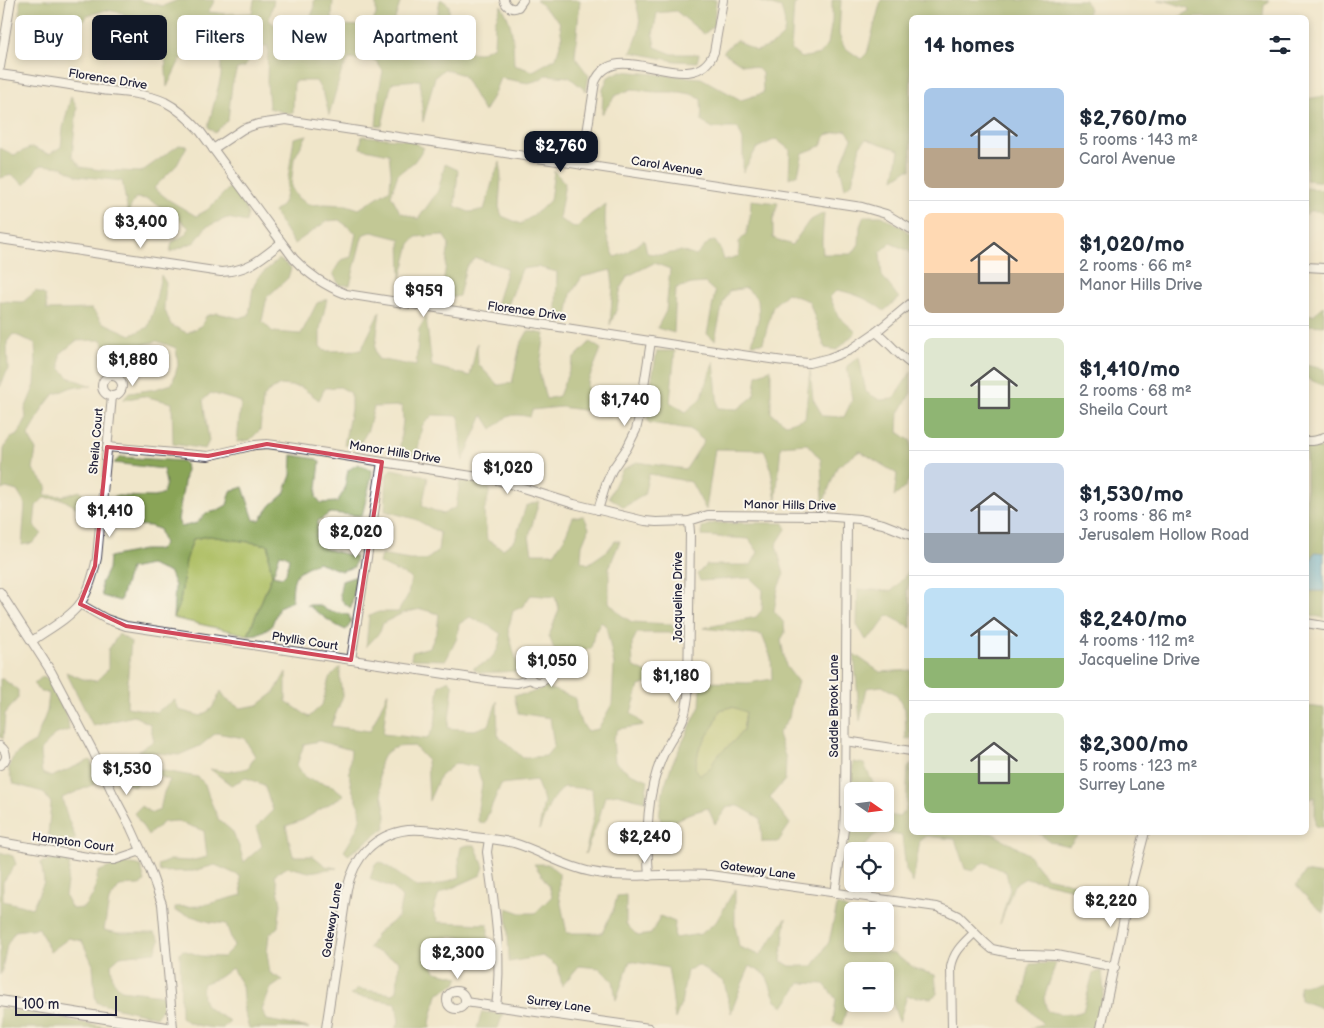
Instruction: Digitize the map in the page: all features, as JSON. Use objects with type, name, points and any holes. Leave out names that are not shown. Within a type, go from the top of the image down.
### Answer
[{"type":"main road","points":[[0,1001],[167,1028]]},
{"type":"street","points":[[0,68],[11,0]]},
{"type":"street","points":[[504,0],[507,6],[512,8],[518,7],[523,0]]},
{"type":"street","points":[[582,165],[595,82],[598,75],[605,68],[615,64],[689,73],[703,68],[712,59],[724,0]]},
{"type":"street","name":"Florence Drive","points":[[0,74],[144,95],[166,103],[181,112],[200,131],[281,243],[303,270],[328,287],[346,294],[784,361],[809,363],[850,350],[876,332],[909,305]]},
{"type":"street","name":"Carol Avenue","points":[[213,150],[243,129],[258,124],[286,120],[862,207],[886,214],[909,228]]},
{"type":"street","points":[[0,239],[221,272],[232,271],[257,262],[281,243]]},
{"type":"street","points":[[1309,267],[1324,268]]},
{"type":"street","points":[[876,332],[886,339],[909,363]]},
{"type":"street","points":[[598,510],[612,470],[627,448],[636,430],[651,341]]},
{"type":"street","name":"Sheila Court","points":[[32,642],[70,614],[80,604],[93,575],[112,396]]},
{"type":"street","points":[[1309,441],[1324,437]]},
{"type":"street","name":"Manor Hills Drive","points":[[107,447],[208,456],[267,444],[497,480],[574,504],[645,521],[689,521],[708,515],[822,516],[876,522],[909,534]]},
{"type":"street","points":[[351,660],[382,462]]},
{"type":"street","name":"Saddle Brook Lane","points":[[834,893],[844,830],[847,518]]},
{"type":"street","name":"Jacqueline Drive","points":[[648,876],[646,839],[654,780],[664,752],[682,720],[688,696],[689,521]]},
{"type":"street","points":[[0,592],[52,673],[73,712],[153,878],[162,904],[173,1028]]},
{"type":"street","name":"Phyllis Court","points":[[80,604],[106,619],[126,626],[507,683],[524,682],[531,679]]},
{"type":"street","points":[[1309,624],[1324,626]]},
{"type":"street","points":[[846,741],[909,751]]},
{"type":"street","points":[[0,746],[5,750],[6,757],[0,765]]},
{"type":"street","name":"Gateway Lane","points":[[326,1028],[347,889],[353,869],[366,850],[375,843],[389,835],[410,830],[514,843],[566,864],[592,872],[648,876],[693,873],[937,907],[958,916],[992,949],[1001,952],[1056,955],[1115,967]]},
{"type":"street","points":[[1101,1028],[1131,885],[1144,835]]},
{"type":"street","points":[[488,839],[487,852],[499,957],[496,1007]]},
{"type":"street","name":"Hampton Court","points":[[0,842],[105,860],[114,860],[141,851]]},
{"type":"street","points":[[952,1028],[951,967],[957,951],[974,933]]},
{"type":"street","name":"Surrey Lane","points":[[465,1002],[649,1028]]},
{"type":"highlighted area","points":[[267,444],[382,462],[351,660],[126,626],[80,604],[95,566],[107,447],[208,456]]},
{"type":"green space","points":[[20,0],[142,0],[163,6],[178,0],[215,0],[208,12],[225,14],[252,13],[254,0],[274,0],[269,20],[273,24],[273,60],[345,60],[345,25],[355,26],[355,59],[349,59],[342,70],[329,115],[324,95],[316,81],[294,81],[293,113],[286,113],[269,108],[267,81],[268,46],[263,47],[263,15],[177,15],[177,60],[181,60],[167,87],[165,60],[167,60],[167,15],[124,15],[123,13],[106,10],[87,16],[82,22],[82,15],[20,15]]},
{"type":"green space","points":[[314,0],[333,0],[332,15],[311,15],[314,9]]},
{"type":"green space","points":[[376,0],[401,0],[396,15],[376,15]]},
{"type":"green space","points":[[440,0],[449,5],[449,15],[437,15]]},
{"type":"green space","points":[[536,0],[580,0],[575,57],[589,76],[586,91],[569,77],[546,75],[539,80],[528,83],[500,78],[484,112],[463,75],[444,69],[435,77],[423,122],[420,80],[393,82],[382,126],[376,125],[383,71],[376,61],[362,60],[476,60],[476,53],[494,46],[495,22],[501,5],[511,26],[514,65],[533,71],[556,58],[562,38],[559,21]]},
{"type":"green space","points":[[635,0],[716,0],[714,26],[704,34],[676,11],[657,13],[653,35],[655,47],[672,54],[699,54],[697,62],[675,61],[631,52],[637,38],[639,26],[639,15]]},
{"type":"green space","points":[[755,0],[801,0],[794,5],[791,50],[801,58],[820,54],[828,44],[832,20],[832,0],[841,0],[839,34],[844,47],[861,59],[867,53],[881,0],[1085,0],[1089,9],[1087,15],[909,15],[909,170],[894,179],[899,150],[866,139],[860,146],[852,183],[845,188],[840,167],[852,138],[846,130],[826,135],[821,146],[803,153],[798,174],[789,178],[790,150],[776,139],[757,148],[743,172],[743,140],[738,128],[713,128],[702,122],[701,99],[691,94],[632,89],[615,96],[602,114],[603,89],[608,77],[621,71],[701,78],[741,100],[763,93],[762,73],[757,68],[741,64],[723,52],[736,40],[756,51],[778,41],[782,37],[785,25],[781,8]]},
{"type":"green space","points":[[1157,0],[1269,0],[1264,6],[1263,15],[1183,15],[1190,11],[1188,8]]},
{"type":"green space","points":[[221,60],[248,60],[245,67],[237,69],[232,85],[228,120],[215,133],[208,127],[221,76]]},
{"type":"green space","points":[[71,96],[77,107],[72,156],[81,167],[141,172],[179,145],[187,146],[177,165],[154,188],[169,200],[196,216],[207,210],[230,187],[238,195],[248,214],[246,222],[227,218],[206,227],[195,242],[170,252],[172,242],[185,235],[189,228],[176,216],[148,199],[135,198],[128,213],[122,181],[78,176],[62,167],[42,165],[37,168],[25,185],[12,175],[0,178],[0,148],[14,155],[32,147],[49,154],[61,147],[63,128]]},
{"type":"green space","points":[[1324,96],[1324,182],[1309,180],[1309,98]]},
{"type":"green space","points":[[307,135],[294,159],[291,187],[298,198],[310,205],[347,205],[359,209],[390,189],[391,173],[389,154],[360,148],[362,136],[409,140],[424,148],[414,162],[398,174],[391,195],[400,212],[418,219],[438,191],[445,164],[458,170],[455,206],[469,212],[484,210],[500,162],[499,207],[502,216],[521,224],[550,200],[554,171],[565,183],[559,219],[576,228],[606,204],[606,231],[615,257],[625,253],[644,240],[647,253],[662,255],[681,251],[696,256],[709,242],[715,241],[721,250],[724,260],[739,256],[739,242],[746,234],[751,200],[778,203],[773,220],[773,238],[792,245],[809,221],[824,213],[823,254],[852,254],[859,244],[860,226],[864,216],[882,216],[909,233],[909,251],[890,243],[880,253],[882,276],[899,298],[884,311],[868,300],[837,290],[830,297],[838,316],[856,332],[837,350],[825,348],[809,301],[787,293],[773,306],[763,343],[752,344],[759,316],[758,299],[746,288],[729,291],[723,303],[715,340],[707,334],[715,292],[705,283],[676,288],[674,333],[657,328],[666,311],[670,269],[654,263],[628,276],[621,287],[617,308],[610,325],[613,286],[611,270],[582,277],[571,294],[566,323],[556,307],[557,272],[537,267],[522,269],[507,308],[495,309],[507,268],[476,258],[466,267],[459,296],[445,299],[443,285],[449,244],[443,235],[416,237],[410,244],[401,279],[400,239],[372,232],[364,234],[361,241],[350,285],[339,285],[333,273],[341,260],[351,257],[356,233],[339,220],[327,221],[294,244],[274,212],[281,206],[285,198],[294,138]]},
{"type":"green space","points":[[1309,188],[1324,190],[1324,214],[1318,211],[1309,211]]},
{"type":"green space","points":[[279,259],[291,268],[288,278],[267,297],[262,321],[273,332],[301,334],[317,303],[327,299],[320,329],[320,346],[325,351],[361,350],[380,311],[375,350],[378,359],[416,366],[419,329],[426,317],[432,366],[470,376],[477,343],[478,364],[498,385],[512,383],[520,345],[528,331],[545,334],[539,371],[546,399],[559,396],[574,358],[590,342],[601,349],[587,384],[588,405],[627,414],[607,415],[561,407],[532,410],[530,417],[513,415],[501,421],[492,429],[483,415],[463,461],[459,416],[433,415],[422,426],[417,455],[405,454],[400,446],[403,420],[402,406],[374,407],[368,430],[358,447],[344,445],[351,409],[351,393],[340,387],[325,388],[319,400],[301,387],[280,385],[267,393],[263,399],[260,430],[250,440],[237,442],[241,402],[211,393],[203,400],[209,441],[205,449],[173,444],[172,403],[143,396],[123,400],[129,393],[172,384],[178,365],[176,348],[157,341],[139,346],[116,364],[101,340],[76,341],[60,354],[60,368],[70,378],[92,386],[72,387],[53,395],[42,409],[28,436],[36,450],[33,469],[47,486],[45,495],[61,496],[80,491],[92,501],[84,512],[62,499],[44,498],[36,506],[34,526],[42,534],[33,543],[22,545],[25,504],[17,491],[6,488],[2,490],[4,449],[10,438],[18,435],[26,419],[25,409],[35,385],[35,343],[13,334],[7,342],[8,369],[0,387],[0,301],[23,302],[36,291],[45,295],[47,310],[92,309],[102,322],[131,335],[148,327],[161,275],[166,283],[164,308],[171,325],[187,333],[202,325],[206,316],[217,313],[239,318],[249,315],[253,288],[258,277]]},
{"type":"green space","points":[[1324,306],[1324,326],[1309,325],[1309,314],[1313,315]]},
{"type":"green space","points":[[657,351],[675,351],[670,402],[686,412],[701,398],[714,361],[718,408],[738,409],[754,396],[757,375],[771,369],[771,413],[786,424],[805,418],[810,370],[813,399],[823,416],[844,417],[852,400],[847,366],[859,357],[866,392],[880,400],[893,399],[909,375],[909,396],[899,413],[898,432],[909,440],[909,479],[901,491],[894,496],[897,474],[860,451],[837,467],[823,504],[821,460],[807,444],[781,446],[776,500],[770,465],[764,450],[715,449],[706,510],[691,482],[649,474],[644,495],[624,507],[609,497],[622,470],[637,462],[686,469],[704,441],[690,429],[649,423],[646,411]]},
{"type":"green space","points":[[1309,366],[1324,369],[1324,386],[1309,379]]},
{"type":"green space","points":[[1309,447],[1324,449],[1324,553],[1315,553],[1311,561],[1309,561]]},
{"type":"green space","points":[[292,455],[317,459],[320,462],[316,497],[321,503],[337,502],[344,491],[348,470],[358,464],[372,470],[362,516],[330,513],[318,521],[316,537],[326,549],[356,557],[354,567],[341,571],[318,562],[299,572],[294,580],[292,601],[279,607],[271,627],[257,634],[248,635],[272,575],[269,545],[209,536],[193,539],[186,561],[180,602],[173,618],[175,586],[170,573],[150,565],[130,569],[120,601],[102,596],[101,583],[108,569],[109,557],[143,550],[158,550],[164,544],[159,529],[113,521],[111,503],[115,496],[155,497],[163,494],[166,483],[163,469],[114,463],[120,457],[182,461],[185,463],[186,470],[178,520],[181,527],[197,523],[206,513],[216,511],[227,505],[231,491],[243,487],[254,520],[260,520],[271,505],[284,494],[291,475]],"holes":[[[280,554],[289,558],[286,573],[282,577],[273,575]]]},
{"type":"green space","points":[[391,469],[423,475],[428,478],[422,506],[443,514],[456,507],[460,481],[486,484],[490,490],[484,512],[487,540],[503,549],[515,540],[526,506],[539,501],[529,536],[532,553],[554,553],[564,539],[573,517],[584,516],[589,528],[582,545],[581,561],[588,564],[607,551],[615,541],[620,541],[609,568],[609,602],[621,615],[632,622],[671,624],[676,633],[637,633],[632,643],[633,666],[647,673],[669,677],[639,686],[631,713],[644,725],[618,729],[613,739],[615,762],[630,773],[648,780],[645,801],[617,794],[605,796],[599,819],[585,854],[594,815],[592,789],[564,787],[551,801],[539,830],[544,801],[536,780],[501,784],[484,824],[478,821],[482,784],[477,767],[456,763],[440,776],[429,801],[427,760],[414,746],[398,747],[388,751],[382,758],[380,767],[380,787],[386,816],[385,828],[348,855],[344,851],[355,832],[361,815],[350,781],[351,750],[319,741],[304,744],[297,765],[305,778],[333,786],[344,795],[303,820],[286,826],[293,856],[313,856],[326,866],[337,868],[309,872],[288,867],[275,874],[281,904],[278,927],[269,935],[267,953],[270,973],[283,980],[271,988],[262,1010],[267,1020],[309,1028],[249,1028],[244,1012],[242,986],[232,968],[220,977],[203,984],[205,1004],[212,1011],[230,1021],[223,1028],[189,1023],[181,1017],[180,952],[183,950],[201,956],[223,957],[234,946],[226,924],[210,922],[175,911],[175,907],[200,906],[242,895],[240,876],[215,865],[194,871],[160,872],[158,865],[170,860],[190,861],[207,857],[204,831],[177,821],[164,822],[148,835],[134,813],[141,806],[152,813],[160,810],[164,792],[170,780],[155,775],[143,776],[134,787],[115,773],[109,761],[198,777],[205,784],[219,820],[232,831],[244,862],[262,846],[256,827],[273,810],[264,785],[246,778],[231,785],[210,769],[228,772],[248,768],[255,756],[244,738],[216,733],[200,746],[179,755],[138,751],[154,741],[150,724],[134,716],[93,726],[66,672],[83,679],[96,681],[108,669],[108,650],[119,634],[131,642],[127,707],[156,712],[175,700],[179,710],[201,716],[212,708],[221,691],[227,700],[240,708],[258,705],[274,693],[286,672],[286,701],[309,717],[322,705],[329,678],[340,667],[343,696],[331,726],[370,731],[388,692],[383,734],[427,739],[435,725],[439,685],[449,680],[453,686],[448,728],[474,730],[489,725],[497,701],[498,735],[523,758],[546,756],[554,746],[550,718],[518,713],[514,695],[528,694],[546,687],[575,698],[577,715],[587,731],[598,729],[612,704],[614,664],[606,626],[601,622],[594,634],[591,649],[573,651],[557,657],[549,636],[559,609],[555,597],[531,595],[522,607],[513,611],[508,630],[519,671],[480,673],[473,668],[489,661],[498,649],[501,634],[486,624],[470,617],[459,624],[457,638],[446,660],[411,659],[412,652],[430,647],[437,631],[439,614],[421,609],[403,613],[383,623],[380,632],[366,647],[369,615],[379,612],[398,612],[408,595],[411,578],[379,563],[381,555],[410,560],[426,560],[438,551],[440,533],[415,519],[385,511],[387,474]]},
{"type":"green space","points":[[715,523],[784,523],[786,529],[776,545],[784,574],[778,588],[774,611],[784,623],[785,633],[781,640],[786,666],[798,682],[789,718],[778,734],[786,759],[785,780],[770,797],[790,824],[778,842],[762,842],[760,818],[739,806],[728,806],[715,824],[708,808],[688,814],[663,827],[659,815],[664,787],[672,764],[700,706],[701,685],[710,682],[748,683],[772,679],[771,658],[762,635],[703,628],[756,617],[762,610],[763,590],[750,578],[700,581],[697,574],[706,565],[751,565],[758,552],[749,539],[702,536],[702,527]],"holes":[[[732,707],[746,712],[743,730],[715,758],[711,768],[700,775],[695,768],[699,749],[714,725],[720,710]]]},
{"type":"green space","points":[[209,536],[269,545],[272,575],[248,635],[173,618],[180,602],[186,561],[193,539]]},
{"type":"green space","points":[[909,571],[907,591],[909,598],[909,627],[888,615],[876,632],[866,640],[857,625],[858,589],[892,591]]},
{"type":"green space","points":[[357,576],[351,608],[340,597],[341,586],[342,581]]},
{"type":"green space","points":[[1309,591],[1324,591],[1324,618],[1309,615]]},
{"type":"green space","points":[[307,605],[319,605],[328,611],[349,615],[351,623],[346,630],[341,628]]},
{"type":"green space","points":[[854,654],[880,672],[909,670],[909,739],[906,739],[905,709],[896,694],[882,686],[867,688],[860,721]]},
{"type":"green space","points":[[43,676],[52,681],[68,720],[69,730],[54,735],[40,752],[42,773],[51,777],[90,760],[97,774],[97,783],[62,798],[76,839],[61,844],[48,834],[51,803],[43,792],[14,784],[9,772],[11,761],[17,753],[35,742],[47,711],[49,694],[37,689],[34,684]]},
{"type":"green space","points":[[0,679],[3,679],[18,690],[18,698],[5,714],[3,739],[0,737]]},
{"type":"green space","points":[[1309,706],[1324,708],[1324,827],[1315,826],[1315,797],[1309,800]]},
{"type":"green space","points":[[732,707],[746,711],[743,730],[715,758],[711,768],[700,775],[695,768],[699,749],[714,725],[720,710]]},
{"type":"green space","points":[[853,762],[864,764],[873,782],[852,782]]},
{"type":"green space","points":[[909,767],[909,835],[995,835],[1028,854],[1046,877],[1118,894],[1117,899],[1026,878],[1014,885],[1000,924],[1010,889],[1006,872],[984,862],[973,871],[965,869],[955,839],[926,836],[920,840],[913,883],[906,870],[902,836],[883,833],[869,842],[848,842],[849,832],[894,832],[894,816],[899,817],[906,809]]},
{"type":"green space","points":[[1041,835],[1078,835],[1069,846],[1051,842]]},
{"type":"green space","points":[[475,845],[484,867],[481,875],[439,894],[433,912],[438,922],[488,924],[488,941],[461,937],[442,937],[430,953],[430,961],[436,972],[459,977],[456,984],[437,994],[430,1028],[395,1028],[399,1022],[396,1003],[350,995],[358,989],[393,994],[397,991],[399,961],[369,948],[377,933],[398,917],[402,898],[393,888],[370,879],[375,864],[381,862],[417,887],[434,886],[460,877],[459,857],[461,847]]},
{"type":"green space","points":[[0,852],[13,856],[16,864],[3,882],[3,901],[32,908],[44,882],[41,862],[64,859],[70,863],[65,896],[72,909],[83,908],[94,894],[98,872],[120,865],[131,864],[141,866],[145,882],[139,885],[120,886],[109,901],[104,930],[118,933],[155,933],[160,940],[155,952],[120,956],[111,964],[113,980],[121,990],[163,995],[164,1007],[156,1017],[97,1003],[93,965],[82,941],[69,938],[50,952],[39,928],[15,931],[7,945],[0,975]]},
{"type":"green space","points":[[534,864],[548,864],[559,873],[559,894],[567,933],[602,933],[614,908],[617,896],[626,895],[626,924],[638,936],[651,934],[660,916],[675,922],[674,938],[701,934],[716,922],[735,889],[735,924],[739,947],[760,955],[786,918],[781,961],[790,966],[813,966],[829,942],[837,905],[844,908],[844,952],[894,954],[916,969],[935,975],[937,994],[931,998],[907,996],[899,1022],[894,1008],[894,962],[844,962],[844,1012],[846,1012],[842,1025],[833,1022],[836,999],[824,984],[800,983],[784,1007],[776,1001],[766,975],[750,966],[731,1013],[724,982],[698,965],[687,971],[681,1004],[675,1019],[668,968],[630,961],[616,1000],[613,981],[599,968],[579,966],[562,986],[558,967],[543,956],[509,962],[507,908],[521,913],[535,913],[552,896],[549,886]]},
{"type":"green space","points":[[1305,872],[1324,875],[1324,913],[1296,886]]},
{"type":"green space","points":[[1056,963],[1044,998],[1047,1011],[1056,1013],[1070,1014],[1083,1011],[1093,973],[1102,971],[1104,992],[1096,1028],[1030,1028],[1043,1024],[1022,1002],[1030,964]]},
{"type":"green space","points":[[1324,980],[1324,1009],[1300,1000],[1299,986]]},
{"type":"green space","points":[[0,1008],[100,1026],[113,1028],[0,1028]]},
{"type":"green space","points":[[482,1012],[503,1014],[498,1028],[477,1028]]},
{"type":"water","points":[[1315,552],[1324,553],[1324,591],[1309,591],[1309,561],[1311,561]]}]
